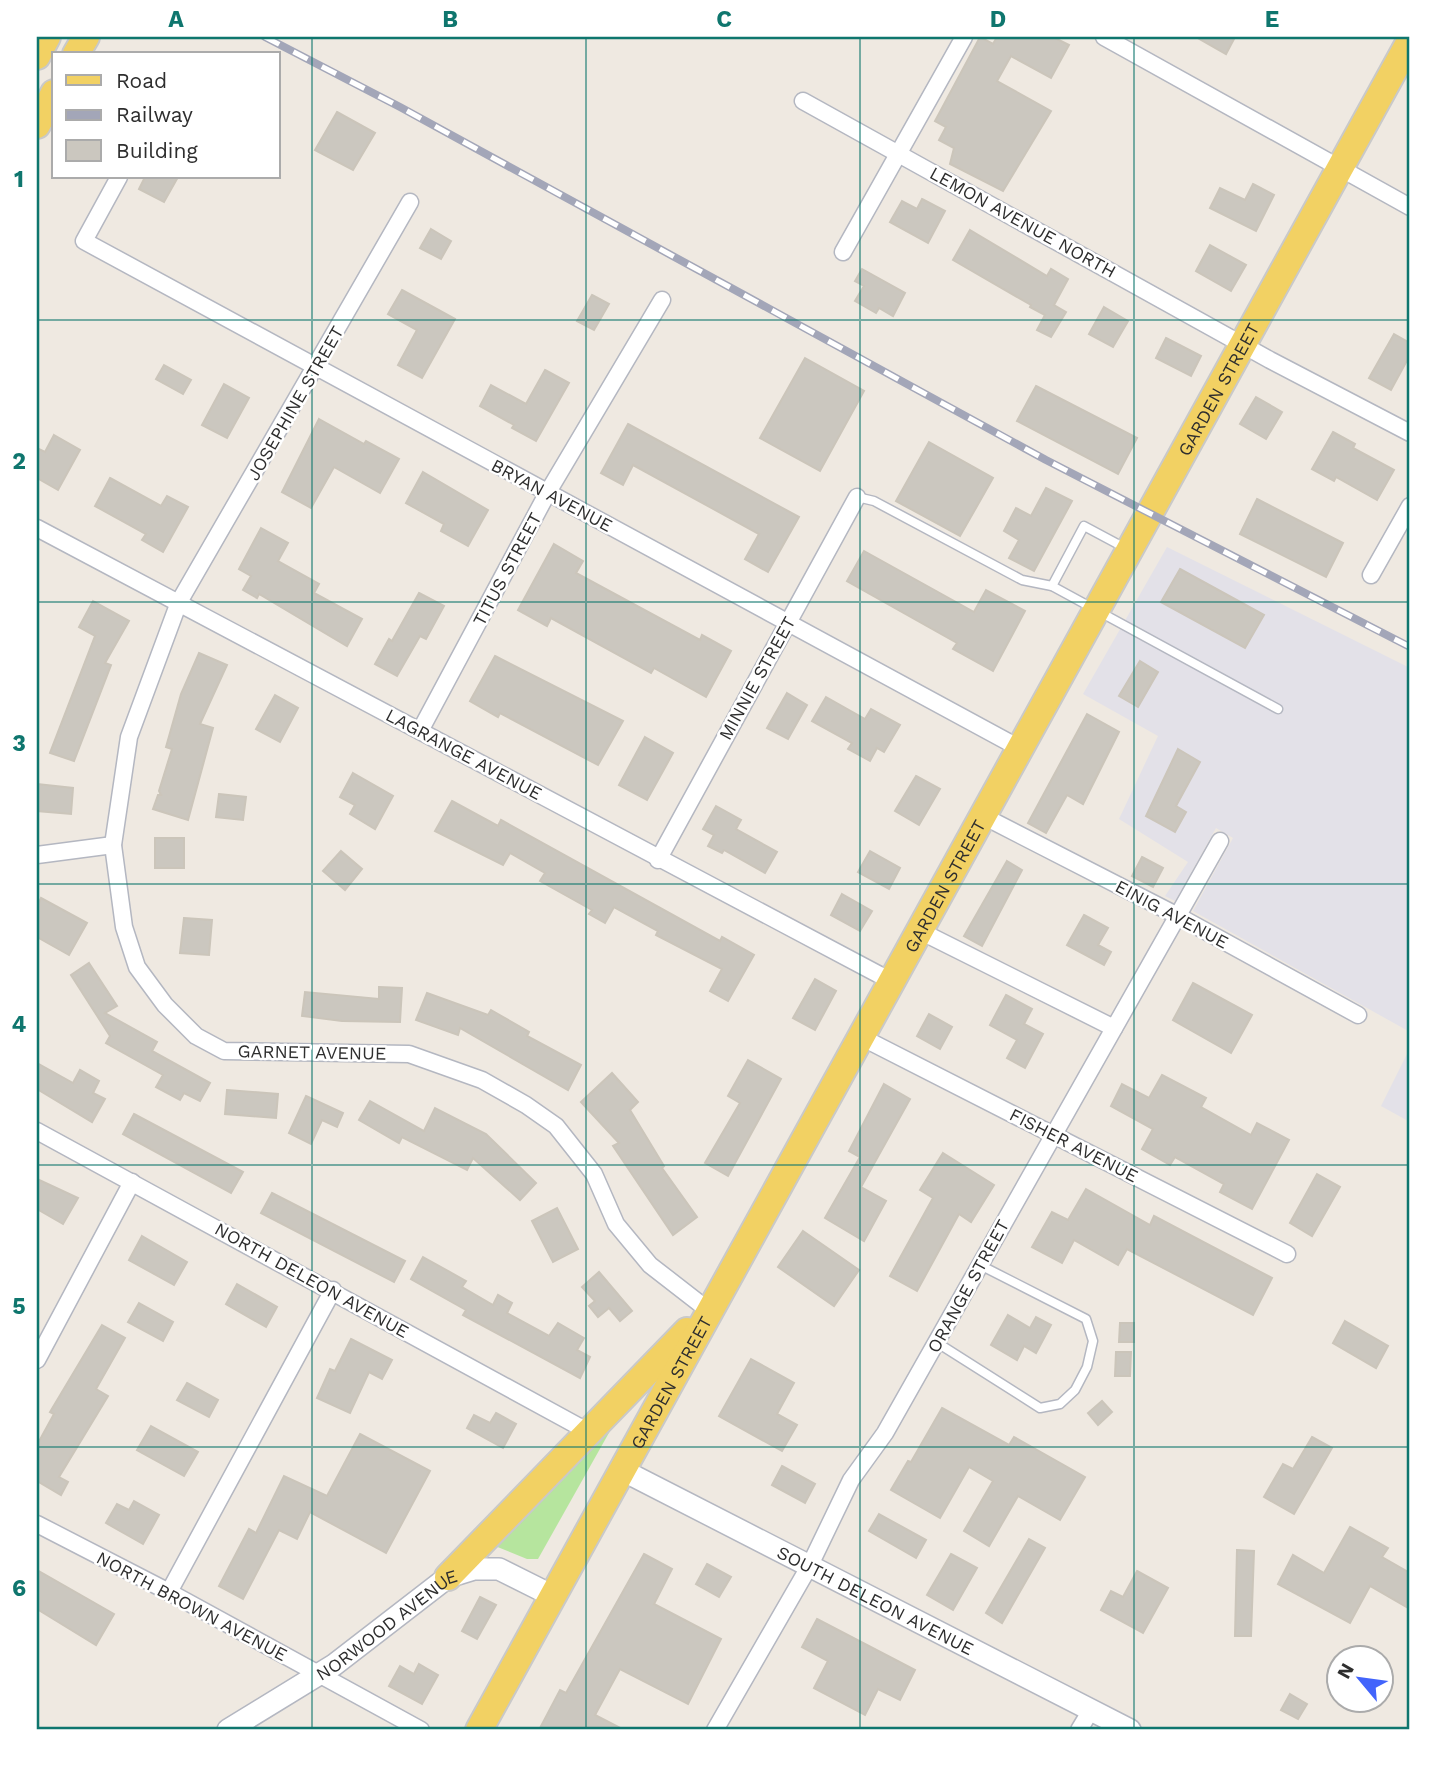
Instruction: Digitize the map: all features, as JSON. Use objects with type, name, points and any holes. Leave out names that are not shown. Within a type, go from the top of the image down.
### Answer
[{"type":"main road","points":[[37,56],[47,37]]},
{"type":"main road","name":"GARDEN STREET","points":[[479,1730],[708,1310],[985,817],[1410,41]]},
{"type":"main road","points":[[37,125],[52,97]]},
{"type":"main road","points":[[448,1577],[587,1431],[708,1310]]},
{"type":"street","points":[[843,251],[964,37]]},
{"type":"street","points":[[1104,37],[1410,207]]},
{"type":"street","name":"LEMON AVENUE NORTH","points":[[803,102],[1243,345],[1410,433]]},
{"type":"street","name":"BRYAN AVENUE","points":[[118,178],[84,242],[1021,749]]},
{"type":"street","name":"JOSEPHINE STREET","points":[[179,603],[410,202]]},
{"type":"street","name":"TITUS STREET","points":[[420,731],[548,492],[662,300]]},
{"type":"street","name":"MINNIE STREET","points":[[658,860],[857,497]]},
{"type":"street","points":[[1371,575],[1410,506]]},
{"type":"street","name":"LAGRANGE AVENUE","points":[[37,528],[658,860],[891,981]]},
{"type":"street","name":"GARNET AVENUE","points":[[179,603],[129,737],[113,845],[124,927],[137,967],[179,1021],[196,1036],[224,1051],[409,1054],[482,1080],[556,1126],[594,1174],[616,1224],[650,1265],[708,1310]]},
{"type":"street","name":"EINIG AVENUE","points":[[985,817],[1178,916],[1358,1015]]},
{"type":"street","name":"ORANGE STREET","points":[[715,1730],[810,1565],[851,1480],[885,1433],[1220,841]]},
{"type":"street","points":[[37,855],[113,845]]},
{"type":"street","points":[[920,931],[1114,1028]]},
{"type":"street","name":"FISHER AVENUE","points":[[860,1037],[1287,1254]]},
{"type":"street","name":"NORTH DELEON AVENUE","points":[[37,1131],[333,1290],[587,1431]]},
{"type":"street","points":[[37,1360],[132,1182]]},
{"type":"street","points":[[170,1592],[333,1290]]},
{"type":"street","name":"SOUTH DELEON AVENUE","points":[[622,1470],[1130,1730]]},
{"type":"street","name":"NORTH BROWN AVENUE","points":[[37,1524],[170,1592],[421,1730]]},
{"type":"street","name":"NORWOOD AVENUE","points":[[228,1730],[318,1675],[448,1577],[474,1569],[499,1569],[553,1596]]},
{"type":"street","points":[[1079,1730],[1091,1710]]},
{"type":"lane","points":[[857,497],[874,500],[1022,580],[1052,586],[1278,709]]},
{"type":"lane","points":[[1052,586],[1084,526],[1130,551]]},
{"type":"lane","points":[[936,1342],[1040,1408],[1060,1404],[1075,1390],[1087,1367],[1093,1341],[1086,1319],[980,1265]]},
{"type":"shaded area","points":[[1167,547],[1410,668],[1410,1032],[1193,911],[1233,838],[1216,828],[1175,901],[1165,896],[1188,862],[1119,819],[1158,736],[1083,694]]},
{"type":"shaded area","points":[[1410,1048],[1410,1122],[1381,1106]]},
{"type":"green space","points":[[610,1431],[538,1559],[527,1559],[495,1546]]},
{"type":"building","points":[[980,37],[993,44],[997,37],[1053,37],[1069,45],[1051,78],[1011,56],[997,81],[1051,111],[1003,191],[950,164],[954,148],[939,140],[946,127],[935,121]]},
{"type":"building","points":[[1196,37],[1235,37],[1226,54]]},
{"type":"building","points":[[337,112],[375,133],[353,170],[315,150]]},
{"type":"building","points":[[144,178],[177,178],[164,202],[139,189]]},
{"type":"building","points":[[1253,184],[1274,195],[1256,231],[1210,208],[1220,188],[1245,200]]},
{"type":"building","points":[[922,199],[945,211],[928,243],[890,222],[902,201],[917,209]]},
{"type":"building","points":[[431,229],[451,241],[441,259],[420,248]]},
{"type":"building","points":[[970,230],[1047,276],[1051,269],[1068,279],[1054,305],[1066,312],[1051,337],[1037,330],[1045,315],[953,260]]},
{"type":"building","points":[[1210,245],[1246,265],[1231,291],[1196,271]]},
{"type":"building","points":[[862,269],[905,293],[893,316],[879,308],[876,313],[855,301],[864,286],[855,281]]},
{"type":"building","points":[[402,290],[455,319],[422,378],[398,365],[417,330],[388,314]]},
{"type":"building","points":[[592,295],[609,304],[594,330],[577,321]]},
{"type":"building","points":[[1104,307],[1128,321],[1113,347],[1089,334]]},
{"type":"building","points":[[1394,334],[1410,343],[1410,355],[1391,390],[1369,378]]},
{"type":"building","points":[[1166,338],[1201,356],[1191,376],[1156,358]]},
{"type":"building","points":[[805,358],[864,391],[820,471],[760,438]]},
{"type":"building","points":[[164,365],[191,380],[183,394],[156,379]]},
{"type":"building","points":[[545,370],[569,383],[536,441],[480,406],[491,385],[526,404]]},
{"type":"building","points":[[224,384],[249,398],[227,438],[202,425]]},
{"type":"building","points":[[1036,386],[1137,438],[1118,474],[1017,421]]},
{"type":"building","points":[[1256,397],[1282,412],[1266,439],[1240,424]]},
{"type":"building","points":[[319,419],[364,444],[366,441],[399,459],[380,493],[334,467],[311,508],[282,492]]},
{"type":"building","points":[[628,424],[799,517],[768,572],[745,559],[759,534],[633,465],[623,485],[601,473]]},
{"type":"building","points":[[1333,432],[1355,444],[1353,448],[1394,470],[1377,500],[1336,477],[1334,481],[1312,469]]},
{"type":"building","points":[[54,435],[80,450],[58,490],[37,478],[37,448],[45,452]]},
{"type":"building","points":[[929,442],[993,478],[960,536],[896,501]]},
{"type":"building","points":[[423,472],[488,510],[468,546],[441,531],[444,524],[406,503]]},
{"type":"building","points":[[110,478],[161,506],[167,496],[188,507],[163,552],[142,540],[146,534],[95,506]]},
{"type":"building","points":[[1046,488],[1072,501],[1034,571],[1009,558],[1019,540],[1004,531],[1016,508],[1031,516]]},
{"type":"building","points":[[1257,499],[1343,543],[1326,577],[1240,534]]},
{"type":"building","points":[[261,528],[288,543],[278,561],[319,584],[314,593],[362,619],[347,646],[259,594],[257,598],[243,590],[251,576],[239,569]]},
{"type":"building","points":[[554,544],[583,561],[576,573],[700,640],[702,635],[731,651],[706,697],[654,668],[651,673],[551,618],[547,626],[518,610]]},
{"type":"building","points":[[864,551],[974,612],[986,590],[1025,611],[993,671],[953,649],[957,643],[847,581]]},
{"type":"building","points":[[1180,569],[1264,615],[1245,648],[1161,602]]},
{"type":"building","points":[[419,593],[444,606],[426,639],[420,636],[397,676],[375,664],[389,639],[392,641]]},
{"type":"building","points":[[93,601],[129,621],[105,663],[111,665],[74,761],[50,753],[95,636],[79,627]]},
{"type":"building","points":[[199,653],[227,665],[200,724],[213,728],[188,820],[153,809],[158,795],[161,795],[159,791],[172,749],[166,747],[181,694]]},
{"type":"building","points":[[495,656],[623,721],[598,765],[500,713],[498,717],[470,701]]},
{"type":"building","points":[[1140,661],[1158,672],[1138,707],[1119,696]]},
{"type":"building","points":[[787,693],[807,705],[788,739],[767,728]]},
{"type":"building","points":[[275,695],[298,708],[280,742],[256,729]]},
{"type":"building","points":[[826,697],[865,719],[871,709],[900,725],[884,752],[877,748],[870,761],[848,749],[852,743],[812,721]]},
{"type":"building","points":[[1087,714],[1119,732],[1083,804],[1067,795],[1046,833],[1028,823]]},
{"type":"building","points":[[645,737],[673,753],[647,800],[619,785]]},
{"type":"building","points":[[1178,749],[1200,762],[1176,806],[1186,812],[1175,832],[1146,816]]},
{"type":"building","points":[[353,773],[393,796],[375,829],[350,814],[355,805],[340,797]]},
{"type":"building","points":[[916,776],[940,789],[919,825],[895,811]]},
{"type":"building","points":[[37,784],[73,788],[71,814],[37,811]]},
{"type":"building","points":[[219,794],[246,797],[243,820],[216,817]]},
{"type":"building","points":[[452,801],[498,826],[501,820],[720,941],[722,937],[754,955],[728,1001],[710,991],[722,969],[656,935],[658,931],[614,907],[605,923],[589,914],[592,910],[540,881],[545,873],[510,853],[503,865],[435,831]]},
{"type":"building","points":[[716,806],[741,820],[736,829],[777,852],[765,873],[724,850],[722,853],[708,846],[714,835],[703,829]]},
{"type":"building","points":[[155,838],[184,838],[184,868],[155,868]]},
{"type":"building","points":[[341,851],[362,869],[345,890],[323,871]]},
{"type":"building","points":[[870,851],[900,868],[889,889],[858,872]]},
{"type":"building","points":[[1142,857],[1163,868],[1153,887],[1132,876]]},
{"type":"building","points":[[1007,861],[1022,870],[982,946],[964,936]]},
{"type":"building","points":[[842,894],[872,911],[860,931],[831,915]]},
{"type":"building","points":[[41,898],[87,923],[69,955],[37,937],[37,907]]},
{"type":"building","points":[[1084,915],[1108,928],[1098,945],[1111,952],[1104,965],[1067,945]]},
{"type":"building","points":[[184,918],[212,920],[209,955],[180,953]]},
{"type":"building","points":[[89,963],[117,1006],[105,1013],[157,1042],[152,1051],[210,1083],[200,1101],[184,1093],[180,1100],[156,1087],[163,1075],[106,1043],[110,1036],[71,975]]},
{"type":"building","points":[[815,979],[836,991],[815,1030],[793,1018]]},
{"type":"building","points":[[1193,983],[1252,1015],[1231,1053],[1173,1020]]},
{"type":"building","points":[[379,987],[402,988],[400,1022],[342,1021],[302,1016],[305,992],[379,999]]},
{"type":"building","points":[[427,993],[488,1015],[491,1010],[529,1032],[527,1036],[581,1065],[568,1090],[460,1028],[458,1035],[416,1020]]},
{"type":"building","points":[[1006,995],[1032,1009],[1024,1024],[1043,1034],[1025,1068],[1007,1058],[1017,1040],[990,1025]]},
{"type":"building","points":[[929,1014],[952,1027],[940,1049],[917,1036]]},
{"type":"building","points":[[748,1060],[781,1079],[728,1176],[705,1163],[740,1103],[728,1096]]},
{"type":"building","points":[[37,1063],[73,1083],[80,1070],[99,1081],[93,1093],[105,1099],[92,1122],[37,1089]]},
{"type":"building","points":[[612,1073],[638,1102],[630,1110],[664,1166],[662,1168],[697,1217],[673,1235],[613,1146],[619,1143],[581,1102]]},
{"type":"building","points":[[1162,1075],[1206,1098],[1201,1107],[1251,1135],[1257,1123],[1289,1140],[1252,1209],[1220,1192],[1224,1184],[1175,1157],[1170,1165],[1142,1149],[1153,1129],[1111,1106],[1122,1084],[1149,1098]]},
{"type":"building","points":[[884,1084],[910,1099],[861,1187],[886,1201],[864,1241],[825,1218],[860,1157],[849,1151]]},
{"type":"building","points":[[227,1090],[278,1094],[276,1118],[225,1114]]},
{"type":"building","points":[[306,1096],[343,1113],[337,1127],[322,1120],[311,1144],[289,1133]]},
{"type":"building","points":[[370,1101],[424,1131],[435,1108],[486,1134],[536,1183],[520,1200],[473,1158],[467,1170],[402,1137],[399,1143],[359,1120]]},
{"type":"building","points":[[134,1114],[243,1172],[231,1193],[123,1134]]},
{"type":"building","points":[[943,1153],[994,1185],[971,1222],[959,1214],[917,1291],[890,1276],[933,1198],[920,1190]]},
{"type":"building","points":[[1317,1174],[1340,1187],[1312,1236],[1290,1223]]},
{"type":"building","points":[[37,1179],[78,1198],[63,1224],[37,1209]]},
{"type":"building","points":[[1086,1189],[1150,1225],[1154,1216],[1272,1278],[1253,1315],[1127,1249],[1118,1265],[1074,1240],[1062,1263],[1032,1247],[1052,1212],[1068,1220]]},
{"type":"building","points":[[272,1193],[405,1261],[394,1282],[261,1213]]},
{"type":"building","points":[[557,1208],[578,1249],[553,1262],[532,1221]]},
{"type":"building","points":[[803,1231],[859,1270],[834,1306],[778,1267]]},
{"type":"building","points":[[142,1236],[187,1262],[174,1285],[129,1260]]},
{"type":"building","points":[[423,1257],[466,1281],[462,1287],[493,1305],[498,1295],[512,1303],[507,1313],[549,1336],[558,1323],[584,1338],[577,1350],[590,1357],[580,1378],[463,1315],[466,1310],[411,1279]]},
{"type":"building","points":[[599,1272],[632,1311],[620,1321],[609,1308],[598,1317],[589,1306],[595,1301],[582,1287]]},
{"type":"building","points":[[237,1284],[277,1307],[266,1327],[226,1304]]},
{"type":"building","points":[[139,1303],[173,1322],[163,1341],[128,1322]]},
{"type":"building","points":[[1008,1315],[1030,1328],[1036,1317],[1051,1325],[1036,1353],[1024,1346],[1017,1360],[991,1345]]},
{"type":"building","points":[[1345,1321],[1388,1346],[1376,1368],[1333,1343]]},
{"type":"building","points":[[1120,1323],[1134,1323],[1134,1342],[1119,1342]]},
{"type":"building","points":[[102,1325],[125,1338],[96,1389],[108,1396],[59,1477],[68,1482],[61,1495],[37,1481],[37,1445],[54,1414],[50,1412]]},
{"type":"building","points":[[351,1339],[392,1360],[382,1379],[369,1372],[350,1413],[317,1398],[330,1369],[335,1371]]},
{"type":"building","points":[[1116,1352],[1131,1352],[1130,1376],[1115,1376]]},
{"type":"building","points":[[751,1359],[794,1383],[777,1414],[797,1425],[782,1451],[719,1416]]},
{"type":"building","points":[[187,1383],[218,1400],[209,1417],[177,1400]]},
{"type":"building","points":[[1102,1401],[1112,1412],[1098,1425],[1088,1413]]},
{"type":"building","points":[[942,1408],[1009,1445],[1014,1437],[1085,1477],[1060,1520],[1018,1496],[989,1546],[964,1531],[993,1481],[969,1467],[940,1518],[891,1490],[908,1461],[911,1462]]},
{"type":"building","points":[[496,1413],[516,1424],[503,1448],[467,1428],[474,1415],[490,1423]]},
{"type":"building","points":[[151,1426],[198,1452],[184,1476],[137,1450]]},
{"type":"building","points":[[360,1434],[430,1471],[386,1553],[310,1512],[297,1539],[279,1530],[243,1599],[219,1586],[249,1529],[256,1533],[284,1476],[327,1496]]},
{"type":"building","points":[[1312,1437],[1332,1448],[1294,1514],[1264,1497],[1283,1464],[1293,1469]]},
{"type":"building","points":[[782,1466],[815,1484],[805,1503],[772,1485]]},
{"type":"building","points":[[134,1501],[159,1515],[143,1544],[106,1523],[117,1504],[129,1510]]},
{"type":"building","points":[[879,1514],[926,1540],[916,1558],[869,1531]]},
{"type":"building","points":[[1350,1527],[1388,1548],[1382,1557],[1410,1573],[1410,1609],[1370,1586],[1350,1623],[1278,1584],[1293,1555],[1324,1573]]},
{"type":"building","points":[[1029,1539],[1045,1548],[1002,1623],[986,1613]]},
{"type":"building","points":[[1237,1550],[1254,1551],[1251,1636],[1235,1636]]},
{"type":"building","points":[[644,1554],[672,1569],[654,1604],[721,1639],[688,1704],[620,1669],[595,1715],[624,1730],[539,1730],[560,1690],[566,1693]]},
{"type":"building","points":[[951,1554],[977,1568],[953,1610],[927,1595]]},
{"type":"building","points":[[707,1564],[731,1577],[719,1597],[696,1584]]},
{"type":"building","points":[[37,1570],[114,1614],[96,1645],[37,1609]]},
{"type":"building","points":[[1137,1571],[1168,1588],[1143,1633],[1101,1610],[1111,1591],[1123,1597]]},
{"type":"building","points":[[480,1597],[496,1605],[477,1639],[462,1631]]},
{"type":"building","points":[[817,1619],[915,1670],[900,1700],[878,1689],[865,1715],[814,1688],[828,1661],[802,1647]]},
{"type":"building","points":[[419,1664],[438,1675],[422,1704],[389,1686],[400,1666],[414,1674]]},
{"type":"building","points":[[1290,1694],[1307,1704],[1298,1719],[1281,1710]]},
{"type":"railway","points":[[265,37],[400,107],[1046,460],[1410,647]]}]
